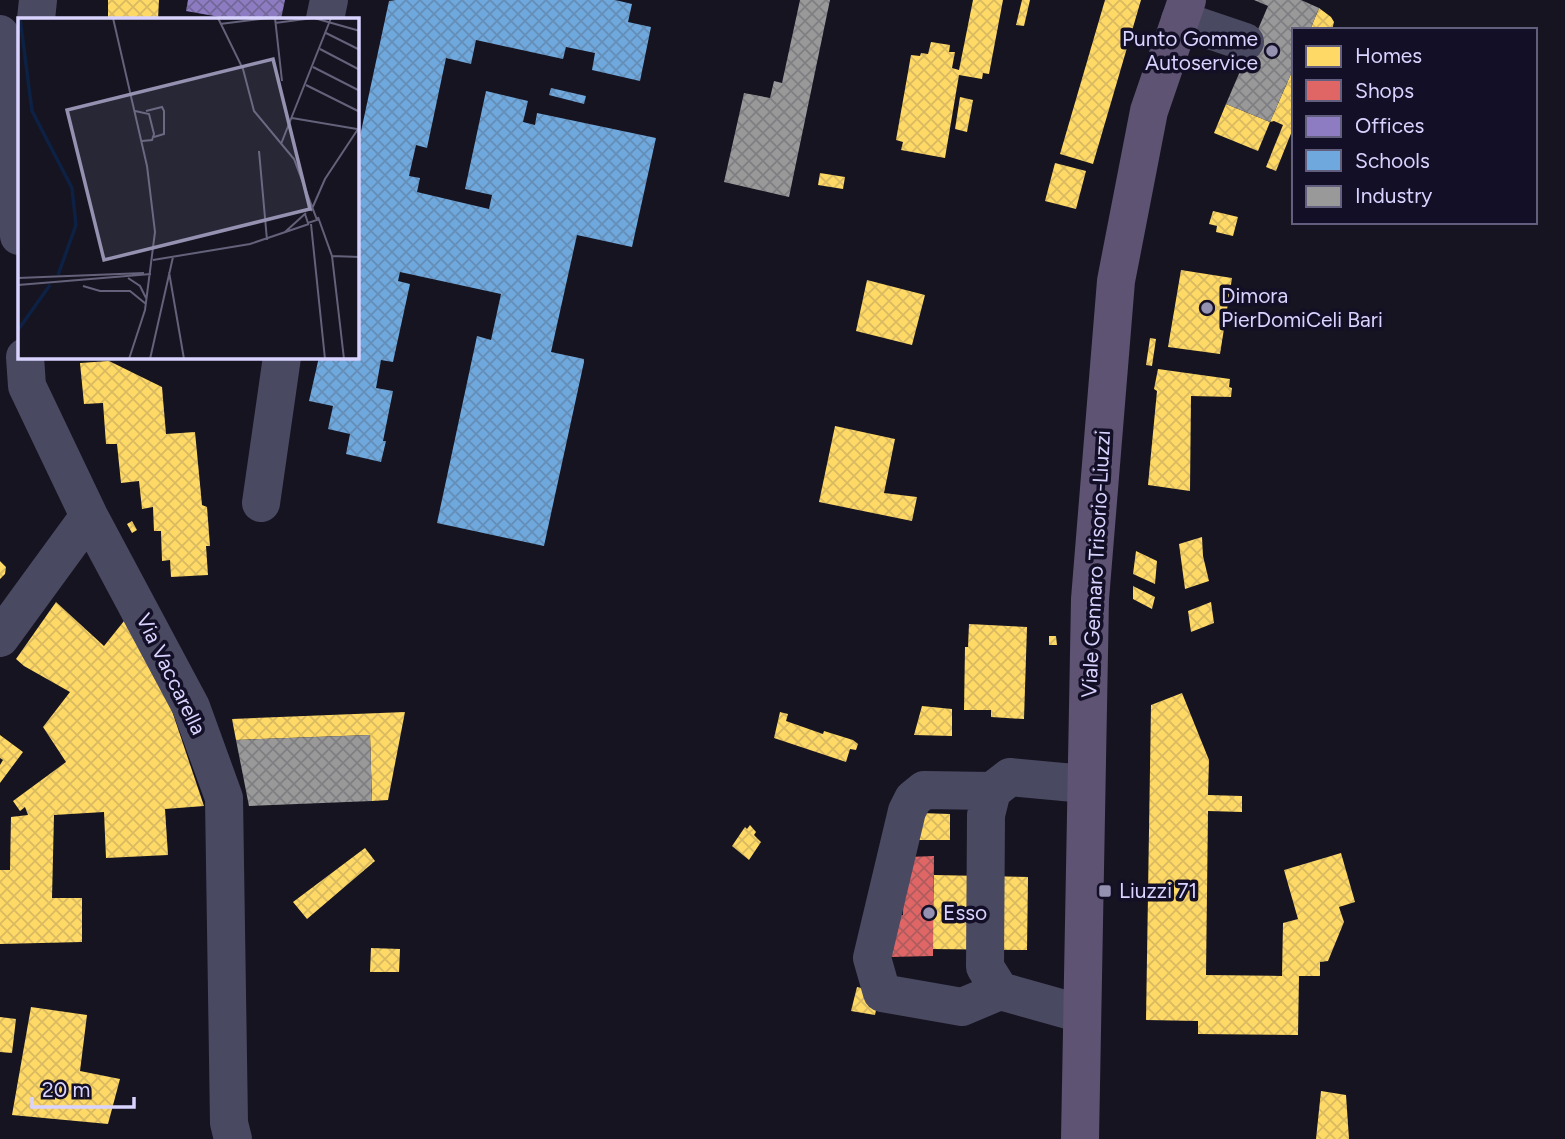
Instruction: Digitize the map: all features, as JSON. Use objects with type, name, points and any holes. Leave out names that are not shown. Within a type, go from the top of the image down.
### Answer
[{"type":"main road","name":"Viale Gennaro Trisorio-Liuzzi","points":[[1080,1139],[1090,599],[1116,281],[1149,111],[1184,10]]},
{"type":"street","points":[[36,18],[38,0]]},
{"type":"street","points":[[325,18],[329,0]]},
{"type":"street","points":[[1184,10],[1245,42]]},
{"type":"street","points":[[0,34],[3,61],[11,91],[18,218]]},
{"type":"street","name":"Via Vaccarella","points":[[25,359],[27,386],[89,516],[191,707],[224,798],[229,1123],[233,1139]]},
{"type":"street","points":[[261,503],[282,359]]},
{"type":"street","points":[[0,638],[89,516]]},
{"type":"street","points":[[1000,991],[985,967],[986,816],[992,791],[1010,777],[1085,784]]},
{"type":"street","points":[[992,791],[925,790],[913,799],[907,811],[872,958],[883,993],[962,1007],[1000,991],[1082,1014]]},
{"type":"building: Homes","points":[[108,0],[159,0],[158,18],[108,18]]},
{"type":"building: Homes","points":[[973,0],[1003,0],[989,74],[983,73],[982,79],[959,75],[945,158],[901,150],[903,142],[896,140],[911,55],[928,54],[931,42],[950,45],[949,52],[955,52],[952,68],[959,70]]},
{"type":"building: Homes","points":[[1022,0],[1030,0],[1024,26],[1016,25]]},
{"type":"building: Homes","points":[[1105,0],[1141,0],[1093,164],[1060,154]]},
{"type":"building: Homes","points":[[1319,8],[1334,22],[1332,28],[1311,28]]},
{"type":"building: Homes","points":[[1292,72],[1292,131],[1276,171],[1266,167],[1283,125],[1270,122]]},
{"type":"building: Homes","points":[[960,97],[973,100],[967,132],[955,129]]},
{"type":"building: Homes","points":[[1226,104],[1270,122],[1258,151],[1214,133]]},
{"type":"building: Homes","points":[[1055,163],[1086,171],[1076,209],[1045,201]]},
{"type":"building: Homes","points":[[820,173],[845,177],[843,189],[818,185]]},
{"type":"building: Homes","points":[[1213,211],[1238,217],[1233,236],[1216,232],[1217,226],[1209,224]]},
{"type":"building: Homes","points":[[1181,270],[1232,278],[1220,354],[1168,347]]},
{"type":"building: Homes","points":[[867,280],[925,295],[912,345],[856,331]]},
{"type":"building: Homes","points":[[1150,338],[1156,339],[1152,366],[1146,365]]},
{"type":"building: Homes","points":[[109,361],[162,387],[166,434],[195,432],[202,505],[207,507],[210,546],[206,546],[208,575],[171,577],[170,560],[162,561],[161,531],[154,531],[153,507],[142,509],[139,481],[121,483],[117,444],[106,444],[103,403],[84,404],[80,363]]},
{"type":"building: Homes","points":[[1158,369],[1230,379],[1231,397],[1191,396],[1190,491],[1148,485],[1157,391],[1154,389]]},
{"type":"building: Homes","points":[[835,426],[895,439],[884,493],[917,497],[912,521],[819,502]]},
{"type":"building: Homes","points":[[132,521],[137,530],[132,533],[127,524]]},
{"type":"building: Homes","points":[[1202,537],[1209,581],[1185,589],[1179,544]]},
{"type":"building: Homes","points":[[1136,551],[1157,561],[1155,584],[1133,574]]},
{"type":"building: Homes","points":[[0,561],[6,567],[5,574],[0,579]]},
{"type":"building: Homes","points":[[1133,586],[1155,597],[1152,609],[1133,599]]},
{"type":"building: Homes","points":[[56,602],[104,646],[124,621],[169,702],[204,806],[165,809],[168,855],[106,858],[104,812],[54,815],[52,898],[82,898],[82,942],[0,944],[0,870],[10,870],[11,817],[28,815],[25,807],[20,811],[13,801],[66,762],[43,727],[70,692],[16,659]]},
{"type":"building: Homes","points":[[1211,602],[1214,623],[1191,632],[1188,611]]},
{"type":"building: Homes","points":[[969,624],[1027,627],[1024,719],[991,717],[991,710],[964,710],[965,647],[968,647]]},
{"type":"building: Homes","points":[[1049,636],[1056,636],[1057,645],[1049,645]]},
{"type":"building: Homes","points":[[1182,693],[1209,760],[1208,795],[1242,796],[1242,812],[1208,811],[1206,975],[1282,976],[1283,923],[1298,919],[1284,870],[1341,853],[1355,902],[1339,907],[1344,922],[1328,961],[1320,962],[1320,976],[1299,976],[1298,1035],[1198,1034],[1198,1021],[1146,1020],[1151,705]]},
{"type":"building: Homes","points":[[922,706],[952,709],[952,736],[914,735]]},
{"type":"building: Homes","points":[[405,712],[388,800],[372,801],[370,735],[236,740],[232,719]]},
{"type":"building: Homes","points":[[780,712],[788,714],[786,721],[823,734],[824,731],[853,740],[858,744],[856,750],[850,749],[846,762],[774,738]]},
{"type":"building: Homes","points":[[0,735],[23,752],[0,783],[0,765],[3,760],[0,758]]},
{"type":"building: Homes","points":[[919,813],[950,814],[950,840],[918,840]]},
{"type":"building: Homes","points":[[750,825],[761,842],[749,860],[732,846],[745,827],[747,829]]},
{"type":"building: Homes","points":[[365,848],[375,861],[307,919],[293,902]]},
{"type":"building: Homes","points":[[934,875],[1028,877],[1027,950],[932,949]]},
{"type":"building: Homes","points":[[371,948],[400,949],[399,972],[370,972]]},
{"type":"building: Homes","points":[[857,987],[870,990],[877,1005],[875,1015],[851,1011]]},
{"type":"building: Homes","points":[[31,1007],[87,1015],[80,1071],[120,1079],[108,1124],[12,1115]]},
{"type":"building: Homes","points":[[0,1017],[16,1019],[12,1053],[0,1052]]},
{"type":"building: Homes","points":[[1321,1091],[1346,1095],[1349,1139],[1316,1139]]},
{"type":"building: Shops","points":[[934,856],[933,956],[890,957],[891,915],[903,915],[904,865],[908,857]]},
{"type":"building: Offices","points":[[188,0],[285,0],[281,18],[225,18],[186,11]]},
{"type":"building: Schools","points":[[615,0],[632,4],[628,22],[651,27],[640,81],[592,70],[595,53],[566,47],[563,59],[476,40],[471,64],[446,58],[427,148],[416,145],[409,176],[420,178],[417,192],[489,209],[492,195],[465,189],[486,91],[528,101],[523,122],[535,125],[537,113],[656,138],[632,247],[577,235],[551,352],[584,359],[584,362],[544,546],[437,523],[477,336],[491,340],[501,294],[400,272],[398,281],[410,284],[393,362],[381,360],[376,388],[393,391],[381,462],[346,454],[350,434],[328,429],[333,406],[309,401],[319,359],[359,359],[359,141],[389,1]]},
{"type":"building: Schools","points":[[551,88],[586,96],[584,104],[549,95]]},
{"type":"building: Industry","points":[[800,0],[830,0],[789,197],[724,182],[744,93],[770,98],[774,81],[782,83]]},
{"type":"building: Industry","points":[[1254,0],[1301,0],[1319,8],[1311,28],[1292,28],[1292,72],[1270,122],[1226,104],[1268,6]]},
{"type":"building: Industry","points":[[370,735],[372,801],[249,806],[236,740]]},
{"type":"place","name":"Punto Gomme Autoservice","points":[[1272,51]]},
{"type":"place","name":"Dimora PierDomiCeli Bari","points":[[1207,308]]},
{"type":"place","name":"Liuzzi 71","points":[[1105,891]]},
{"type":"place","name":"Esso","points":[[929,913]]}]
